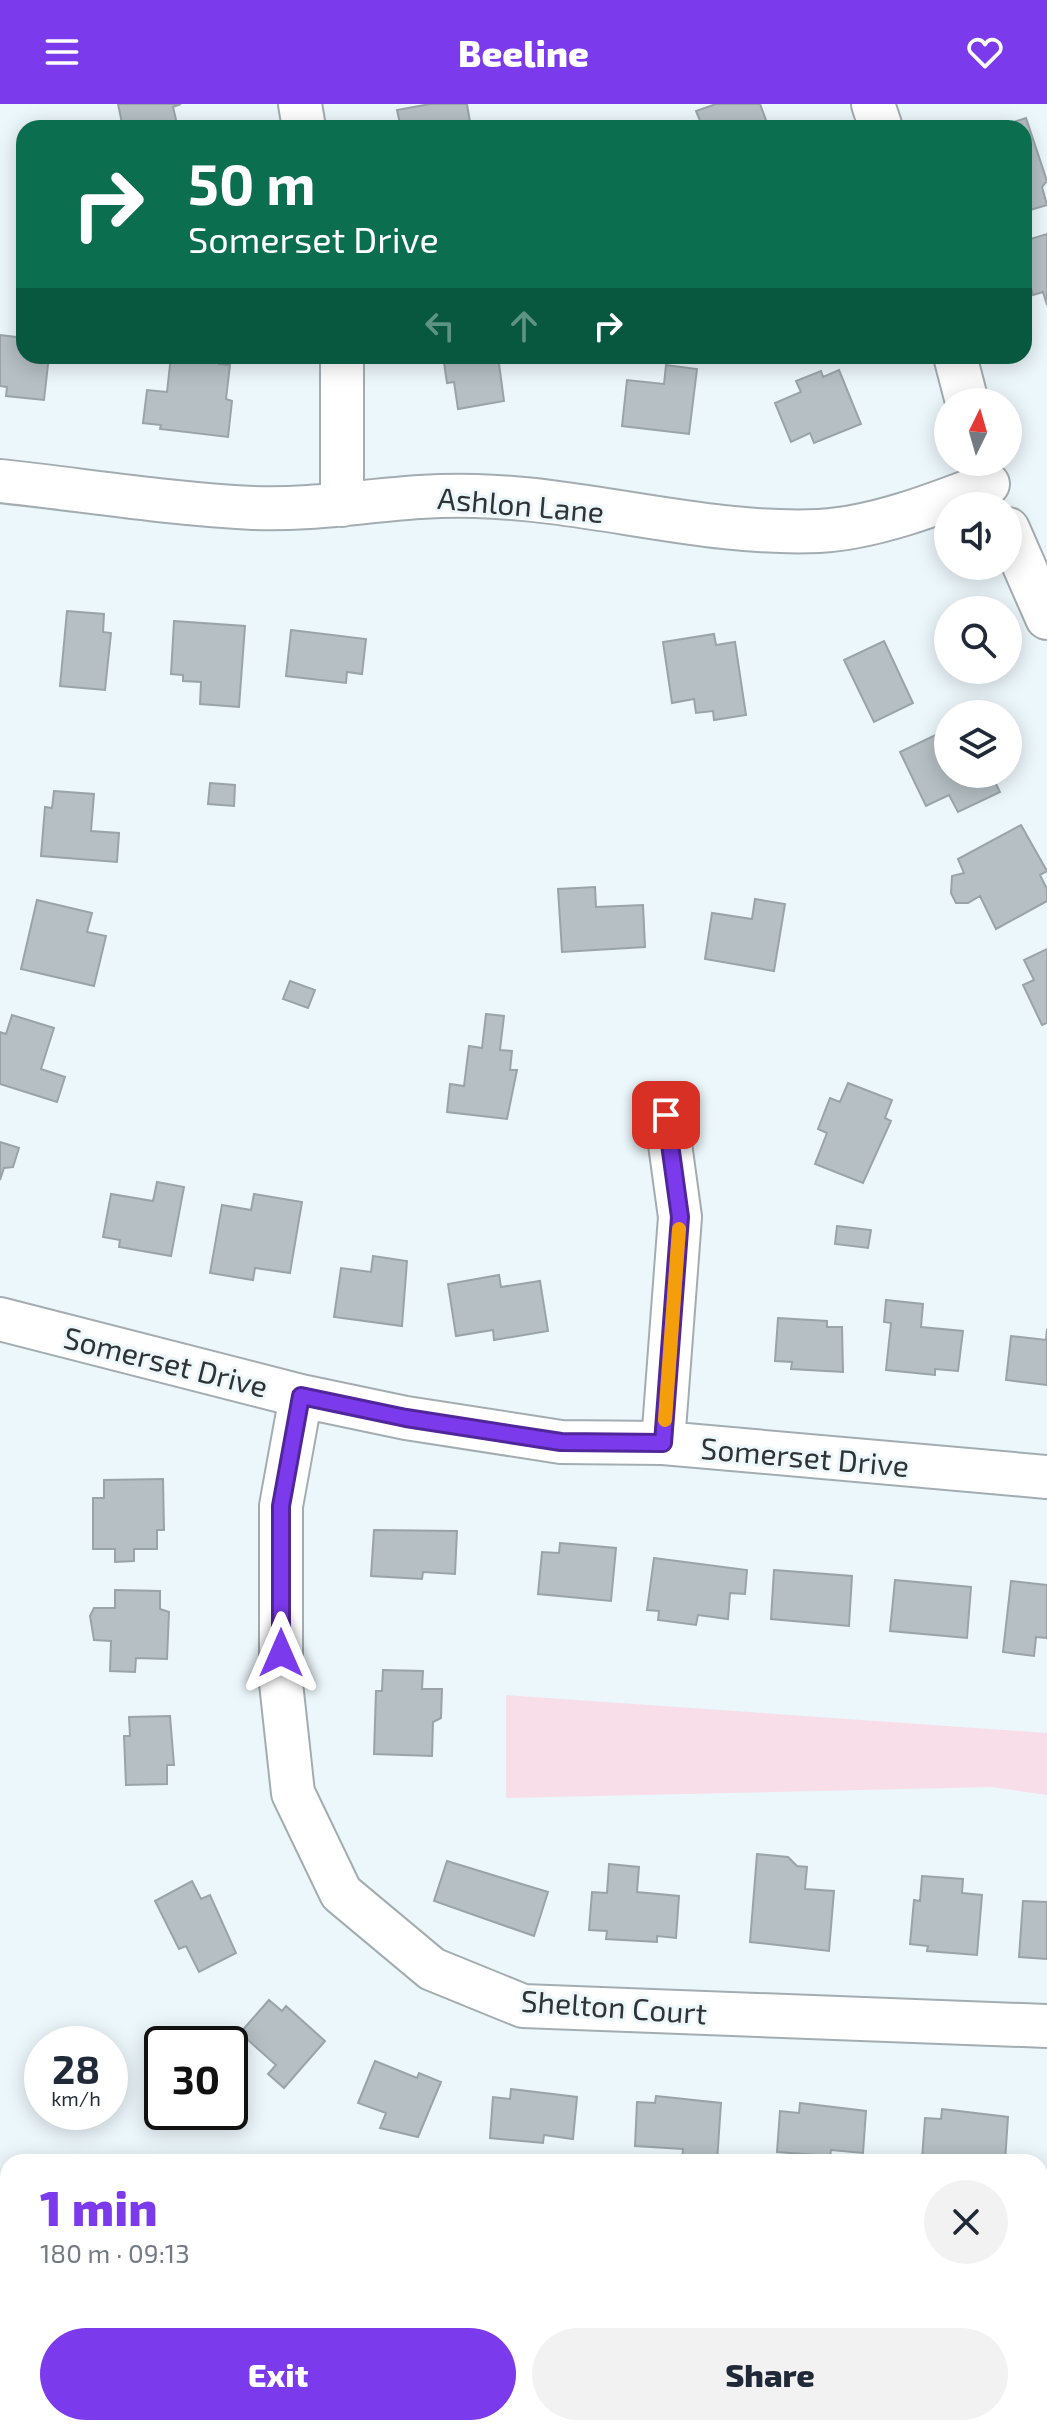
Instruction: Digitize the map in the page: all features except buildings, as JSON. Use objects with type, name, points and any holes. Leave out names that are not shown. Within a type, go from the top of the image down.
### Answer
[{"type":"street","points":[[342,364],[342,505]]},
{"type":"street","points":[[957,364],[963,388]]},
{"type":"street","name":"Ashlon Lane","points":[[0,481],[253,508],[342,505],[412,496],[480,496],[738,527],[821,531],[918,511],[989,484]]},
{"type":"street","points":[[1022,561],[1047,618]]},
{"type":"street","points":[[663,1443],[680,1217],[666,1115]]},
{"type":"street","name":"Somerset Drive","points":[[0,1319],[301,1396],[406,1418],[561,1442],[663,1443],[1047,1477]]},
{"type":"street","name":"Shelton Court","points":[[301,1396],[281,1506],[281,1683],[293,1793],[341,1893],[432,1969],[523,2006],[1047,2026]]},
{"type":"shaded area","points":[[506,1695],[1047,1733],[1047,1795],[992,1787],[506,1798]]},
{"type":"slow traffic","points":[[665,1420],[679,1229]]},
{"type":"route","points":[[281,1653],[281,1506],[301,1396],[406,1418],[561,1442],[663,1443],[680,1217],[666,1115]]}]
